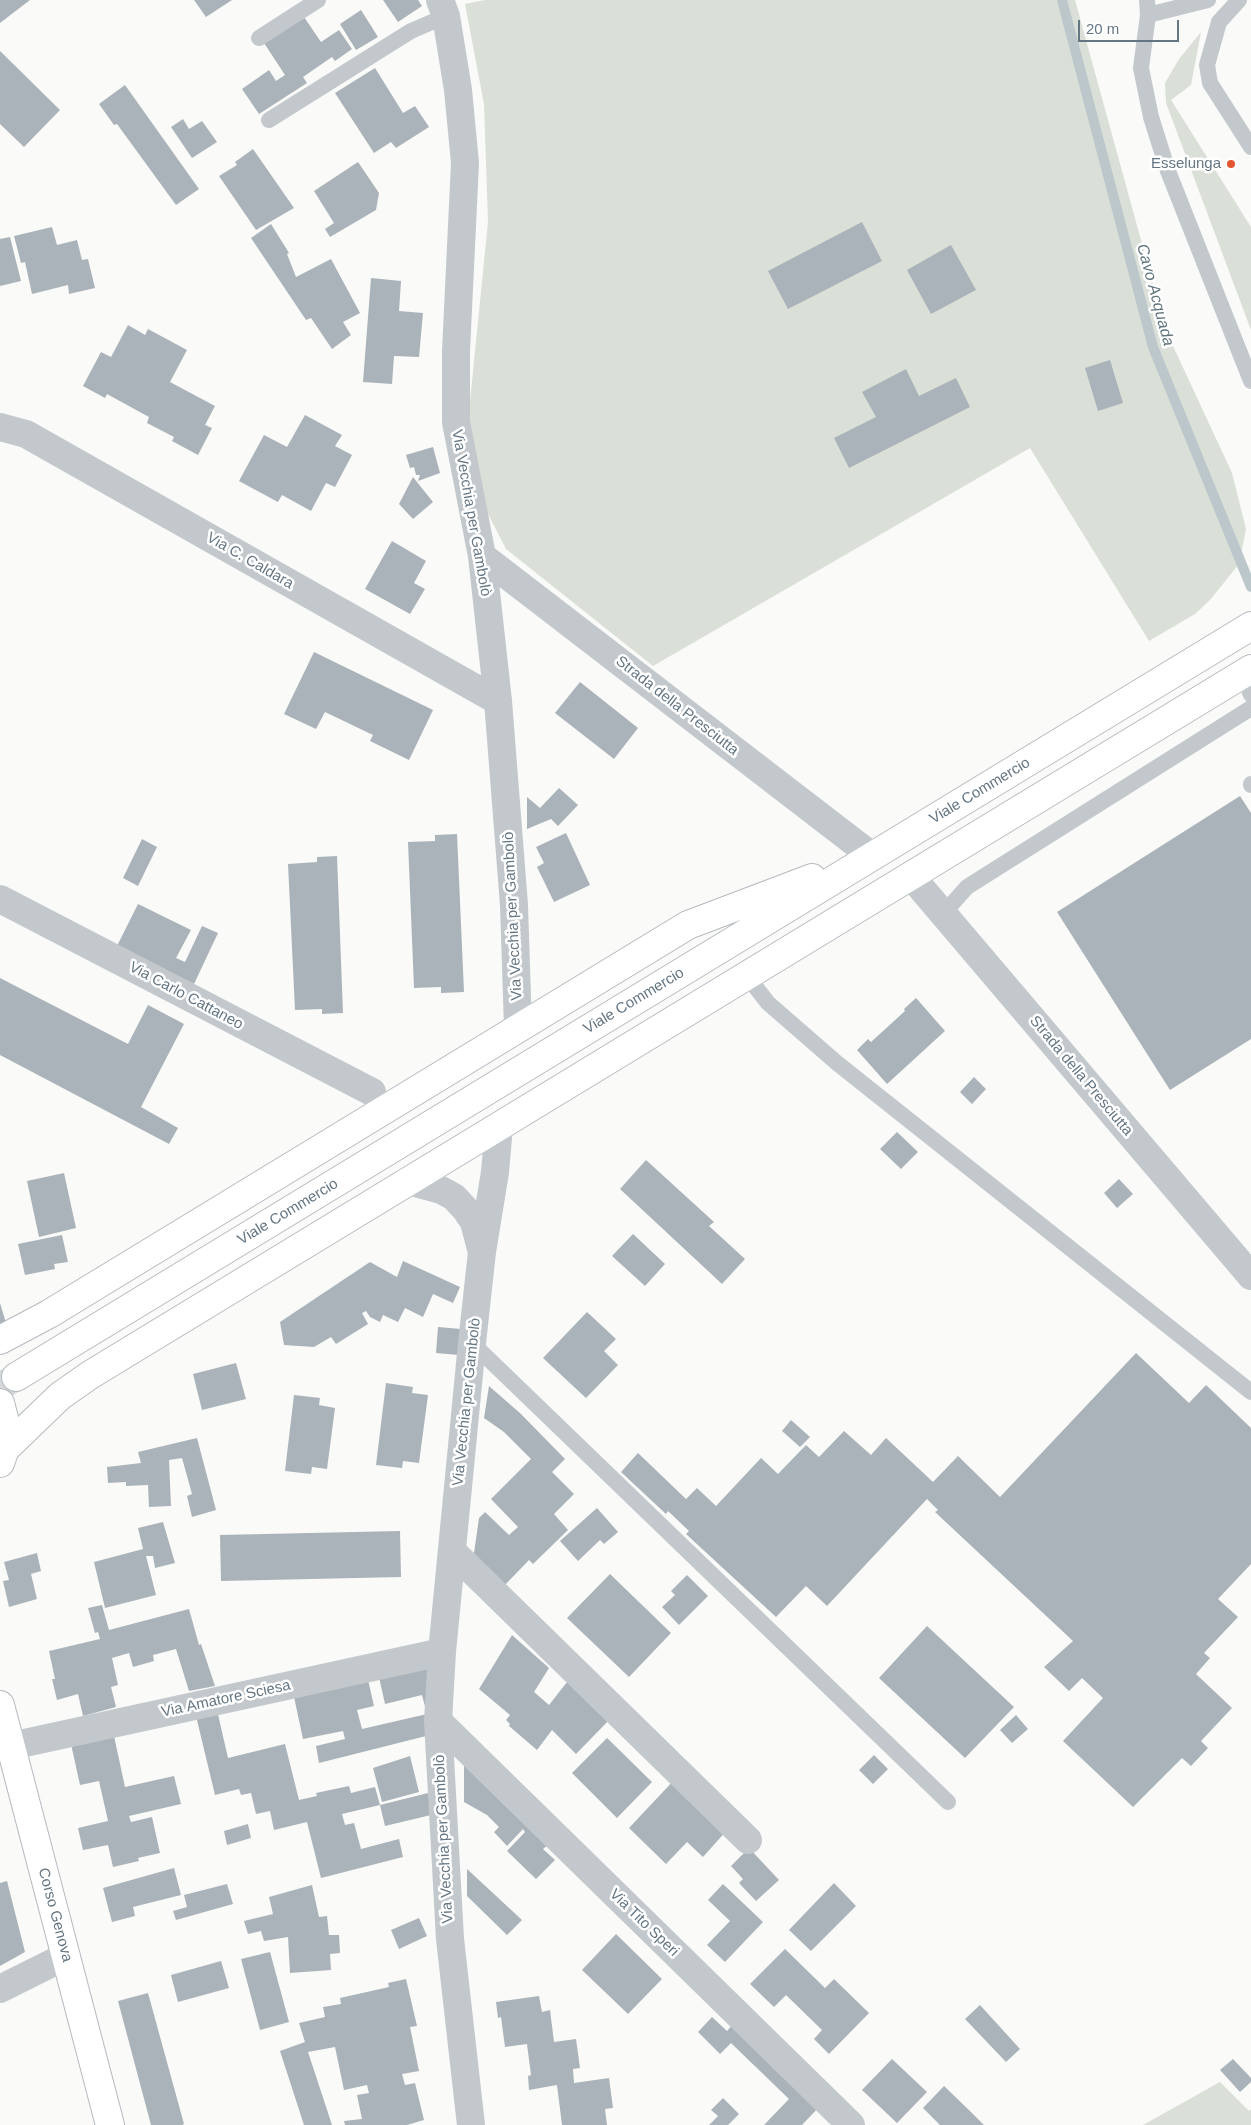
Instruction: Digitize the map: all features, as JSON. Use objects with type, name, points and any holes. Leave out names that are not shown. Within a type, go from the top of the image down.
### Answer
[{"type":"main road","name":"Viale Commercio","points":[[16,1377],[1242,631]]},
{"type":"main road","points":[[3,1456],[60,1396],[90,1375],[911,876],[1248,680]]},
{"type":"main road","points":[[0,1340],[57,1309],[688,925],[872,856]]},
{"type":"main road","points":[[0,1403],[6,1426],[3,1456]]},
{"type":"main road","name":"Corso Genova","points":[[0,1705],[110,2125]]},
{"type":"street","name":"Via Vecchia per Gambolò","points":[[443,8],[458,90],[465,163],[456,351],[456,422],[482,556],[498,701],[514,905],[518,1028]]},
{"type":"street","name":"Via C. Caldara","points":[[0,427],[26,434],[498,701]]},
{"type":"street","name":"Strada della Presciutta","points":[[482,556],[872,856]]},
{"type":"street","name":"Strada della Presciutta","points":[[911,876],[1251,1276]]},
{"type":"street","name":"Via Carlo Cattaneo","points":[[0,899],[372,1092]]},
{"type":"street","name":"Via Vecchia per Gambolò","points":[[470,2125],[450,1939],[438,1721],[442,1652],[472,1344],[482,1252],[495,1172],[499,1126]]},
{"type":"street","name":"Via Vecchia per Gambolò","points":[[408,1181],[440,1190],[454,1197],[474,1222],[482,1252]]},
{"type":"street","points":[[453,1552],[748,1840]]},
{"type":"street","name":"Via Amatore Sciesa","points":[[11,1746],[442,1652]]},
{"type":"street","name":"Via Tito Speri","points":[[438,1721],[851,2125]]},
{"type":"street","points":[[0,1989],[66,1956]]},
{"type":"lane","points":[[259,38],[318,0]]},
{"type":"lane","points":[[1208,0],[1147,8],[1141,68],[1151,117],[1168,171],[1251,381]]},
{"type":"lane","points":[[1239,0],[1219,22],[1206,65],[1210,83],[1251,147]]},
{"type":"lane","points":[[269,120],[411,31],[443,8]]},
{"type":"lane","points":[[1242,631],[1251,609]]},
{"type":"lane","points":[[943,914],[967,887],[1251,708]]},
{"type":"lane","points":[[748,976],[768,1003],[837,1063],[1251,1392]]},
{"type":"lane","points":[[472,1344],[948,1802]]},
{"type":"shaded area","points":[[485,0],[1075,0],[1166,331],[1232,473],[1246,529],[1239,564],[1210,600],[1195,614],[1149,641],[1030,448],[653,666],[506,549],[485,508],[466,441],[488,222],[484,104],[465,4]]},
{"type":"shaded area","points":[[1201,32],[1191,85],[1171,100],[1251,227],[1251,330],[1166,103],[1165,83],[1179,59]]},
{"type":"shaded area","points":[[1220,2082],[1249,2111],[1251,2109],[1251,2125],[1143,2125]]},
{"type":"building","points":[[0,0],[30,0],[0,23]]},
{"type":"building","points":[[194,0],[232,0],[206,17]]},
{"type":"building","points":[[383,0],[418,0],[422,6],[398,22]]},
{"type":"building","points":[[361,10],[378,37],[356,50],[340,24]]},
{"type":"building","points":[[304,17],[321,42],[339,30],[352,49],[335,61],[332,57],[303,77],[307,83],[259,114],[242,89],[269,70],[276,81],[285,75],[264,43]]},
{"type":"building","points":[[0,51],[60,110],[24,147],[0,124]]},
{"type":"building","points":[[375,68],[403,113],[415,106],[429,127],[396,148],[391,142],[374,153],[335,93]]},
{"type":"building","points":[[125,85],[199,189],[176,205],[117,124],[114,125],[99,104]]},
{"type":"building","points":[[183,119],[189,129],[202,121],[217,142],[192,158],[171,127]]},
{"type":"building","points":[[253,149],[294,208],[256,230],[219,176],[237,165],[235,162]]},
{"type":"building","points":[[358,162],[379,193],[376,210],[330,237],[325,229],[334,223],[314,191]]},
{"type":"building","points":[[862,222],[882,261],[788,309],[768,271]]},
{"type":"building","points":[[271,224],[289,253],[287,254],[296,277],[331,259],[360,313],[343,322],[351,335],[332,349],[311,318],[306,320],[251,238]]},
{"type":"building","points":[[52,227],[57,245],[77,240],[82,260],[88,259],[95,288],[69,294],[68,285],[32,294],[25,262],[21,263],[14,236]]},
{"type":"building","points":[[10,237],[21,281],[0,286],[0,239]]},
{"type":"building","points":[[951,245],[976,290],[931,314],[907,270]]},
{"type":"building","points":[[371,278],[401,281],[399,311],[423,313],[419,357],[394,356],[392,384],[363,382]]},
{"type":"building","points":[[128,325],[145,335],[148,329],[187,350],[170,382],[215,406],[205,425],[212,428],[198,455],[172,441],[174,437],[147,423],[149,417],[107,394],[105,398],[83,386],[101,352],[111,357]]},
{"type":"building","points":[[1110,360],[1123,403],[1098,411],[1085,368]]},
{"type":"building","points":[[906,369],[919,396],[956,378],[970,407],[849,468],[834,438],[876,417],[862,392]]},
{"type":"building","points":[[305,415],[342,435],[335,446],[352,455],[335,487],[326,483],[311,511],[282,495],[278,502],[239,481],[264,435],[287,447]]},
{"type":"building","points":[[433,447],[440,473],[418,481],[420,475],[416,475],[414,467],[410,468],[406,455]]},
{"type":"building","points":[[413,477],[433,502],[413,519],[399,504]]},
{"type":"building","points":[[392,541],[426,561],[414,583],[425,589],[410,614],[365,589]]},
{"type":"building","points":[[314,652],[433,710],[409,760],[370,741],[373,735],[325,712],[316,729],[284,714]]},
{"type":"building","points":[[580,682],[638,728],[614,759],[555,713]]},
{"type":"building","points":[[559,788],[578,805],[558,826],[551,819],[527,829],[527,797],[540,808]]},
{"type":"building","points":[[1240,796],[1251,813],[1251,1039],[1170,1090],[1057,912]]},
{"type":"building","points":[[566,833],[590,885],[554,902],[537,867],[544,863],[536,847]]},
{"type":"building","points":[[457,834],[464,992],[441,993],[441,987],[414,988],[408,842],[435,841],[435,835]]},
{"type":"building","points":[[142,839],[157,847],[138,886],[123,878]]},
{"type":"building","points":[[337,856],[343,1013],[322,1014],[322,1009],[295,1010],[288,864],[317,862],[317,857]]},
{"type":"building","points":[[138,904],[191,930],[176,958],[185,962],[202,926],[218,933],[194,984],[117,946]]},
{"type":"building","points":[[0,978],[128,1044],[148,1005],[184,1024],[141,1107],[178,1128],[169,1144],[0,1055]]},
{"type":"building","points":[[916,998],[945,1031],[887,1084],[857,1050],[868,1039],[871,1042],[905,1011],[904,1009]]},
{"type":"building","points":[[974,1077],[986,1089],[972,1104],[960,1092]]},
{"type":"building","points":[[897,1132],[918,1152],[901,1169],[880,1149]]},
{"type":"building","points":[[646,1160],[714,1222],[709,1226],[745,1259],[722,1284],[620,1189]]},
{"type":"building","points":[[64,1173],[76,1228],[39,1237],[27,1181]]},
{"type":"building","points":[[1119,1179],[1133,1194],[1117,1208],[1104,1193]]},
{"type":"building","points":[[633,1234],[665,1264],[645,1286],[612,1256]]},
{"type":"building","points":[[62,1235],[68,1262],[54,1264],[55,1269],[25,1275],[18,1244]]},
{"type":"building","points":[[403,1261],[460,1287],[453,1303],[433,1294],[423,1317],[405,1308],[398,1322],[383,1315],[380,1322],[370,1317],[366,1311],[362,1313],[368,1324],[336,1344],[331,1337],[314,1347],[284,1345],[280,1322],[370,1262],[397,1277]]},
{"type":"building","points":[[0,1303],[6,1323],[0,1325]]},
{"type":"building","points":[[587,1312],[616,1339],[604,1351],[618,1365],[586,1398],[543,1358]]},
{"type":"building","points":[[438,1327],[461,1329],[459,1355],[436,1353]]},
{"type":"building","points":[[1136,1353],[1189,1403],[1206,1385],[1251,1428],[1251,1564],[1218,1599],[1238,1617],[1204,1653],[1210,1658],[1196,1674],[1232,1708],[1201,1741],[1208,1748],[1191,1766],[1182,1758],[1133,1807],[1063,1741],[1103,1698],[1082,1678],[1069,1691],[1044,1667],[1073,1641],[935,1512],[938,1510],[927,1499],[827,1606],[806,1586],[776,1617],[686,1534],[689,1531],[668,1511],[666,1514],[621,1472],[638,1453],[686,1499],[697,1488],[716,1506],[761,1458],[778,1474],[806,1445],[819,1457],[844,1431],[871,1455],[886,1438],[933,1482],[958,1456],[1000,1497]]},
{"type":"building","points":[[236,1363],[246,1399],[202,1410],[193,1374]]},
{"type":"building","points":[[386,1383],[413,1387],[412,1393],[428,1395],[419,1463],[403,1461],[402,1468],[376,1465]]},
{"type":"building","points":[[489,1386],[521,1414],[565,1459],[552,1472],[574,1494],[554,1514],[568,1530],[533,1564],[529,1560],[502,1588],[473,1560],[479,1518],[485,1512],[509,1535],[518,1527],[491,1499],[531,1459],[504,1432],[484,1418]]},
{"type":"building","points":[[294,1395],[320,1398],[319,1405],[335,1408],[327,1469],[312,1467],[311,1474],[285,1471]]},
{"type":"building","points":[[791,1420],[810,1437],[800,1447],[782,1431]]},
{"type":"building","points":[[197,1438],[216,1510],[192,1517],[187,1496],[192,1494],[182,1458],[169,1460],[171,1506],[149,1507],[148,1485],[126,1486],[126,1482],[108,1483],[107,1467],[141,1463],[138,1452]]},
{"type":"building","points":[[597,1508],[618,1532],[604,1544],[600,1540],[578,1561],[560,1541]]},
{"type":"building","points":[[163,1522],[175,1563],[155,1568],[153,1556],[146,1556],[156,1595],[105,1608],[94,1562],[143,1549],[138,1528]]},
{"type":"building","points":[[400,1531],[401,1577],[221,1581],[220,1535]]},
{"type":"building","points":[[37,1553],[41,1571],[31,1574],[37,1599],[9,1607],[3,1581],[9,1580],[4,1562]]},
{"type":"building","points":[[610,1574],[671,1633],[629,1677],[567,1618]]},
{"type":"building","points":[[687,1575],[708,1596],[679,1625],[662,1607],[675,1595],[671,1591]]},
{"type":"building","points":[[102,1605],[109,1630],[189,1609],[199,1645],[201,1644],[215,1686],[189,1691],[176,1649],[153,1655],[154,1661],[133,1667],[129,1653],[112,1658],[118,1685],[111,1687],[116,1707],[83,1716],[78,1694],[57,1700],[52,1679],[55,1679],[49,1651],[100,1639],[98,1632],[95,1633],[88,1608]]},
{"type":"building","points":[[927,1626],[1014,1707],[965,1758],[879,1678]]},
{"type":"building","points":[[512,1635],[549,1668],[534,1692],[549,1705],[571,1677],[612,1717],[576,1754],[552,1730],[537,1750],[509,1726],[510,1724],[506,1720],[510,1715],[479,1689]]},
{"type":"building","points":[[429,1669],[430,1735],[319,1763],[316,1746],[345,1739],[343,1731],[303,1739],[294,1697],[368,1680],[374,1706],[357,1710],[362,1729],[427,1714],[422,1695],[385,1704],[379,1677]]},
{"type":"building","points":[[217,1710],[228,1758],[285,1744],[299,1800],[317,1796],[316,1793],[349,1786],[351,1793],[375,1787],[380,1805],[342,1814],[345,1825],[354,1823],[361,1849],[399,1839],[403,1857],[321,1878],[307,1822],[274,1830],[270,1811],[256,1814],[251,1793],[241,1795],[239,1789],[215,1795],[196,1716]]},
{"type":"building","points":[[1016,1715],[1028,1729],[1012,1743],[1000,1730]]},
{"type":"building","points":[[114,1736],[125,1787],[174,1776],[181,1804],[129,1816],[131,1822],[152,1817],[160,1853],[138,1858],[139,1861],[113,1867],[108,1845],[83,1850],[78,1828],[108,1821],[99,1781],[80,1785],[71,1744]]},
{"type":"building","points":[[607,1738],[652,1782],[617,1818],[572,1773]]},
{"type":"building","points":[[874,1755],[888,1769],[873,1784],[859,1770]]},
{"type":"building","points":[[410,1756],[419,1792],[382,1802],[373,1768]]},
{"type":"building","points":[[464,1762],[549,1844],[543,1849],[555,1860],[536,1879],[507,1851],[525,1832],[523,1829],[507,1846],[494,1832],[499,1827],[487,1815],[464,1802]]},
{"type":"building","points":[[676,1778],[728,1829],[703,1857],[687,1842],[666,1864],[629,1828]]},
{"type":"building","points":[[432,1792],[431,1815],[385,1826],[380,1805]]},
{"type":"building","points":[[248,1824],[251,1838],[227,1845],[224,1831]]},
{"type":"building","points":[[749,1848],[779,1880],[756,1901],[739,1883],[743,1879],[731,1866]]},
{"type":"building","points":[[174,1868],[181,1895],[133,1907],[135,1916],[112,1922],[103,1888]]},
{"type":"building","points":[[467,1869],[522,1920],[507,1935],[467,1896]]},
{"type":"building","points":[[7,1881],[25,1952],[0,1966],[0,1883]]},
{"type":"building","points":[[834,1883],[856,1906],[811,1951],[789,1930]]},
{"type":"building","points":[[227,1884],[233,1904],[176,1920],[173,1911],[187,1907],[184,1895]]},
{"type":"building","points":[[723,1884],[763,1922],[725,1962],[707,1945],[730,1921],[708,1900]]},
{"type":"building","points":[[312,1885],[319,1917],[327,1916],[329,1935],[339,1935],[340,1953],[330,1954],[331,1970],[290,1973],[288,1937],[264,1941],[261,1931],[248,1934],[244,1921],[273,1914],[269,1897]]},
{"type":"building","points":[[419,1918],[427,1936],[399,1949],[391,1930]]},
{"type":"building","points":[[616,1934],[662,1979],[628,2014],[582,1970]]},
{"type":"building","points":[[785,1949],[825,1988],[834,1979],[869,2013],[829,2054],[814,2039],[822,2030],[786,1995],[774,2007],[750,1984]]},
{"type":"building","points":[[270,1952],[289,2022],[260,2030],[241,1959]]},
{"type":"building","points":[[221,1961],[229,1988],[178,2002],[171,1975]]},
{"type":"building","points":[[406,1979],[417,2026],[410,2027],[419,2071],[402,2074],[405,2085],[415,2083],[424,2120],[407,2125],[345,2125],[344,2121],[362,2119],[357,2095],[369,2093],[367,2085],[344,2090],[335,2047],[308,2052],[332,2125],[304,2125],[280,2051],[305,2042],[299,2023],[325,2017],[323,2007],[341,2004],[340,1998],[389,1987],[388,1983]]},
{"type":"building","points":[[148,1993],[184,2124],[182,2125],[151,2125],[118,2001]]},
{"type":"building","points":[[539,1996],[542,2012],[550,2010],[554,2042],[576,2039],[580,2068],[573,2069],[574,2083],[609,2078],[613,2108],[605,2109],[607,2125],[562,2125],[557,2085],[529,2090],[528,2076],[531,2075],[527,2044],[505,2047],[501,2017],[498,2018],[496,2002]]},
{"type":"building","points":[[980,2005],[1020,2049],[1006,2062],[965,2019]]},
{"type":"building","points":[[712,2017],[727,2031],[734,2023],[821,2105],[802,2125],[764,2125],[789,2099],[731,2043],[720,2054],[698,2032]]},
{"type":"building","points":[[892,2059],[927,2092],[897,2123],[862,2090]]},
{"type":"building","points":[[1233,2059],[1251,2078],[1251,2082],[1240,2092],[1220,2070]]},
{"type":"building","points":[[944,2086],[984,2125],[940,2125],[923,2108]]},
{"type":"building","points":[[723,2098],[739,2114],[728,2125],[709,2125],[718,2116],[711,2110]]},
{"type":"waterway","name":"Cavo Acquada","points":[[1062,0],[1153,347],[1251,587]]},
{"type":"tunnel","points":[[0,1387],[16,1377]]},
{"type":"place","name":"Esselunga","points":[[1231,164]]}]
